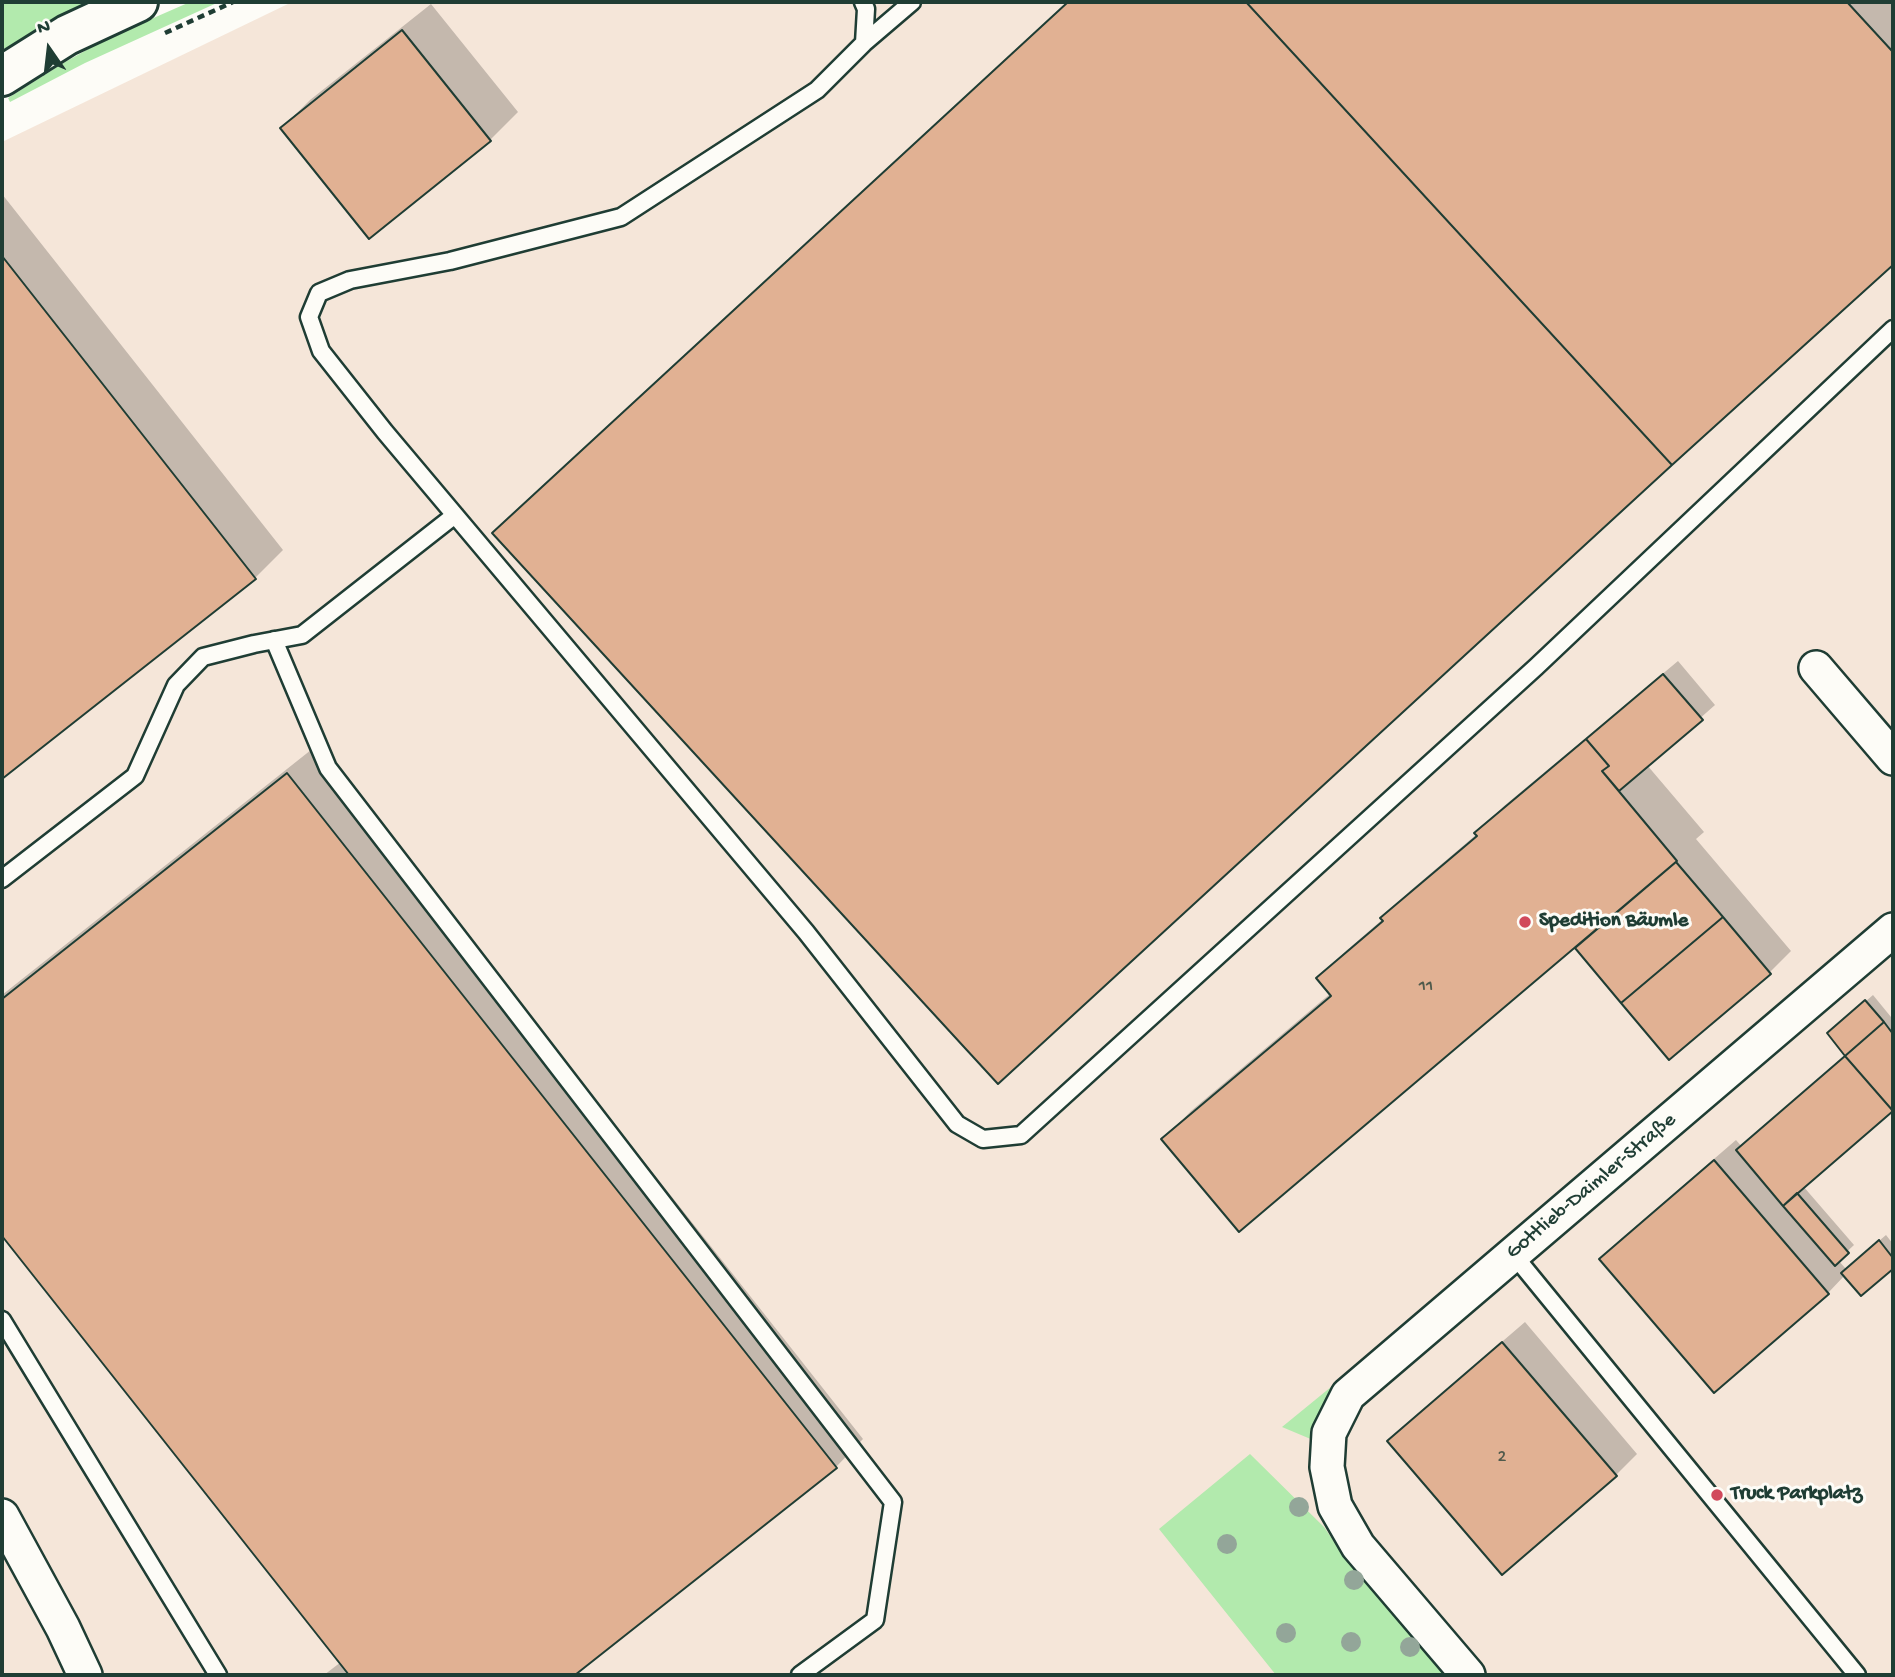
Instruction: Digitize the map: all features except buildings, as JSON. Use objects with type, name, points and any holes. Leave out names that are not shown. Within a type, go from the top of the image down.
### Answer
[{"type":"street","points":[[2,76],[67,36],[138,2]]},
{"type":"street","points":[[1816,668],[1893,758]]},
{"type":"street","name":"Gottlieb-Daimler-Straße","points":[[1468,1675],[1358,1546],[1335,1506],[1327,1467],[1329,1433],[1348,1395],[1893,930]]},
{"type":"street","points":[[2,1516],[63,1628],[85,1675]]},
{"type":"lane","points":[[863,2],[866,9],[864,43]]},
{"type":"lane","points":[[912,2],[864,43],[817,90],[621,217],[450,261],[350,280],[319,293],[309,317],[321,351],[455,515],[806,932],[957,1124],[983,1139],[1021,1135],[1536,667],[1893,329]]},
{"type":"lane","points":[[2,879],[135,776],[176,685],[203,657],[302,635],[455,515]]},
{"type":"lane","points":[[274,640],[328,768],[892,1502],[875,1620],[800,1675]]},
{"type":"lane","points":[[1513,1254],[1857,1675]]},
{"type":"lane","points":[[2,1321],[218,1675]]},
{"type":"shaded area","points":[[292,2],[1893,2],[1893,1675],[2,1675],[2,142]]},
{"type":"green space","points":[[2,2],[97,2],[2,50]]},
{"type":"green space","points":[[190,2],[219,2],[85,63],[10,102],[8,98],[110,37]]},
{"type":"green space","points":[[1342,1378],[1320,1417],[1313,1440],[1282,1427]]},
{"type":"green space","points":[[1250,1454],[1324,1527],[1445,1675],[1276,1675],[1159,1529]]},
{"type":"place","name":"Spedition Bäumle","points":[[1525,922]]},
{"type":"place","name":"Truck Parkplatz","points":[[1717,1495]]}]
